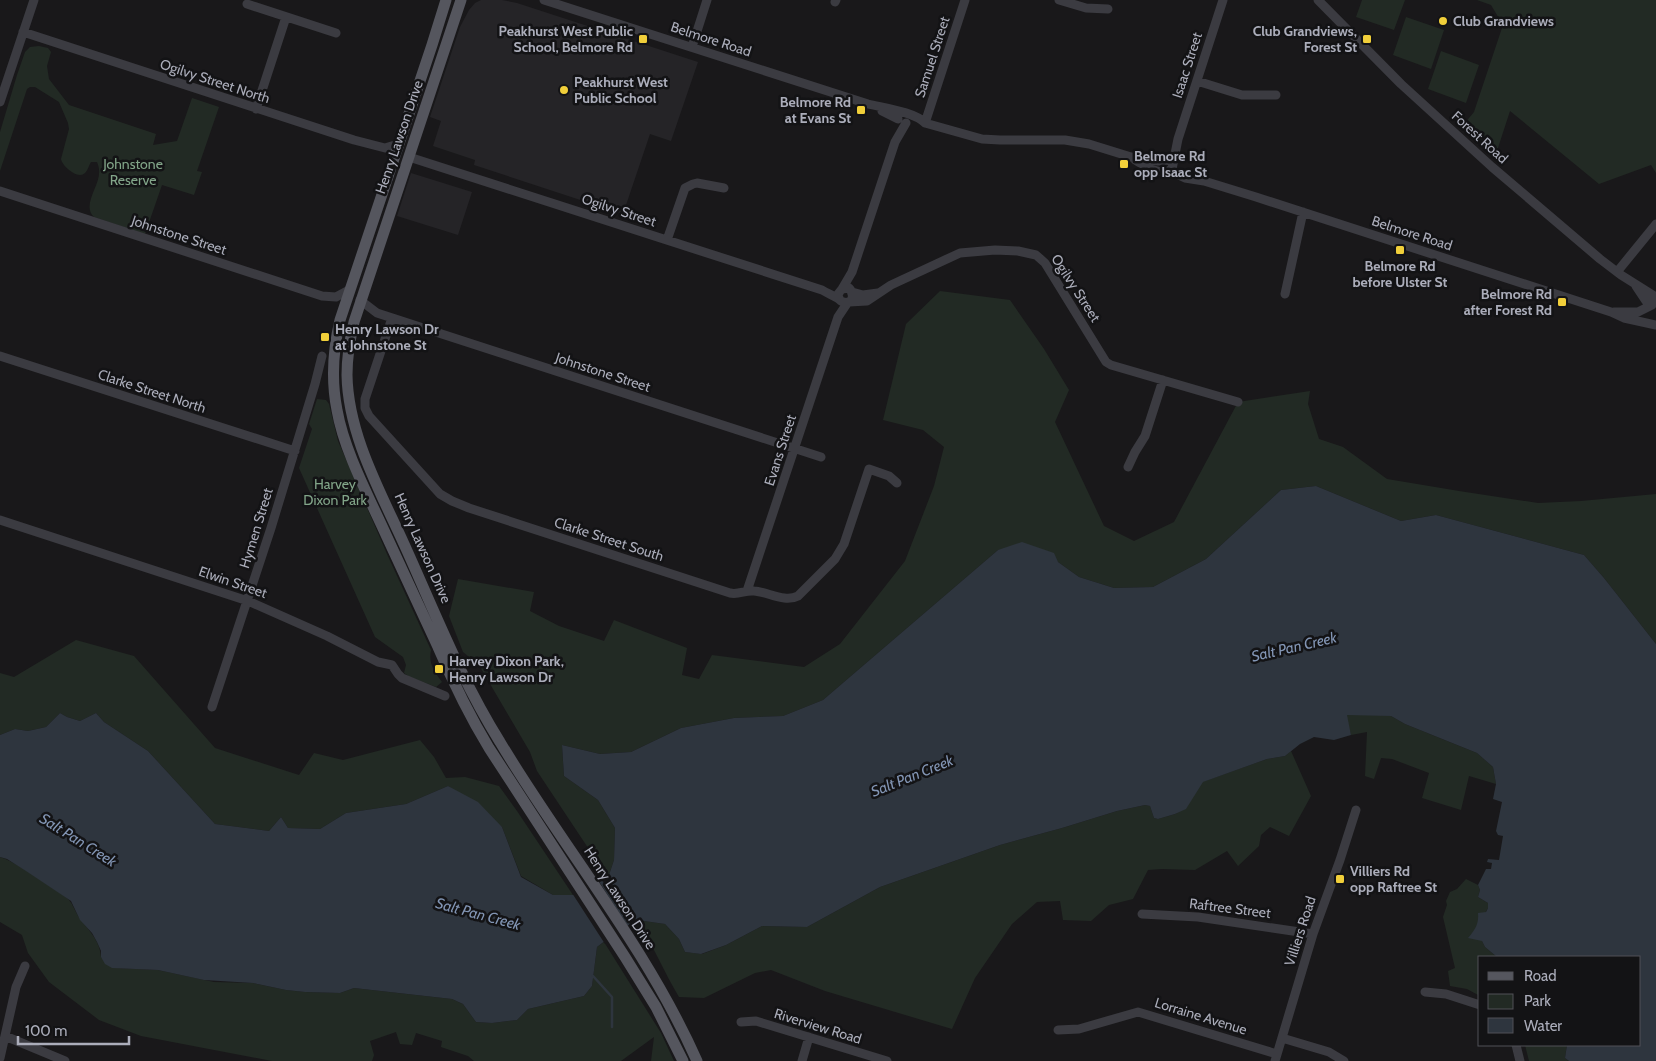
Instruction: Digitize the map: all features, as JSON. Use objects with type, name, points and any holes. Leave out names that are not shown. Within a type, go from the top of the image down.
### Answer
[{"type":"main road","points":[[432,45],[438,0]]},
{"type":"main road","name":"Henry Lawson Drive","points":[[446,0],[338,331],[334,359],[334,387],[339,420],[361,479],[471,718],[656,1007],[683,1061]]},
{"type":"main road","name":"Henry Lawson Drive","points":[[461,0],[355,318],[348,349],[347,374],[354,426],[373,475],[440,624],[483,713],[524,780],[636,950],[663,994],[697,1061]]},
{"type":"main road","points":[[456,16],[469,0]]},
{"type":"street","points":[[0,102],[34,0]]},
{"type":"street","name":"Belmore Road","points":[[544,0],[868,104],[903,118],[922,118],[925,123],[966,135],[988,139],[1056,139],[1076,141],[1169,166],[1197,176],[1204,181],[1611,312],[1624,318],[1653,324],[1655,305],[1638,312],[1611,312]]},
{"type":"street","points":[[692,47],[707,0]]},
{"type":"street","name":"Samuel Street","points":[[925,123],[965,0]]},
{"type":"street","points":[[1059,0],[1086,8],[1108,9]]},
{"type":"street","name":"Isaac Street","points":[[1169,166],[1223,0]]},
{"type":"street","name":"Forest Road","points":[[1318,0],[1401,84],[1452,131],[1565,230],[1616,272],[1634,284],[1655,305]]},
{"type":"street","points":[[247,4],[336,33]]},
{"type":"street","points":[[256,108],[286,17]]},
{"type":"street","name":"Ogilvy Street North","points":[[23,32],[354,140],[385,148],[398,144]]},
{"type":"street","points":[[1197,81],[1242,95],[1276,95]]},
{"type":"street","name":"Evans Street","points":[[747,591],[903,118]]},
{"type":"street","name":"Ogilvy Street","points":[[408,157],[822,290],[832,296],[878,293],[960,253],[994,250],[1030,253],[1045,263],[1106,362],[1238,402]]},
{"type":"street","points":[[667,240],[685,188],[697,183],[724,188]]},
{"type":"street","name":"Johnstone Street","points":[[0,191],[322,296],[336,297],[350,290]]},
{"type":"street","points":[[1285,294],[1303,212]]},
{"type":"street","points":[[1616,272],[1656,224]]},
{"type":"street","name":"Johnstone Street","points":[[360,300],[377,313],[820,457]]},
{"type":"street","points":[[355,318],[365,314],[377,313]]},
{"type":"street","name":"Clarke Street South","points":[[392,318],[367,392],[364,403],[365,408],[369,416],[435,489],[445,498],[460,505],[730,593],[762,592],[786,598],[795,598],[838,555],[844,544],[869,469],[889,476],[897,483]]},
{"type":"street","name":"Clarke Street North","points":[[0,356],[295,451]]},
{"type":"street","name":"Hymen Street","points":[[212,707],[295,451],[322,356]]},
{"type":"street","points":[[1128,467],[1145,436],[1163,380]]},
{"type":"street","name":"Elwin Street","points":[[0,520],[248,600],[378,662],[392,665],[402,678],[445,696]]},
{"type":"street","name":"Villiers Road","points":[[1276,1057],[1313,934],[1356,810]]},
{"type":"street","name":"Raftree Street","points":[[1142,914],[1198,917],[1313,934]]},
{"type":"street","points":[[0,1058],[16,987],[25,966]]},
{"type":"street","points":[[1425,992],[1446,994],[1478,1004]]},
{"type":"street","name":"Lorraine Avenue","points":[[1058,1030],[1079,1029],[1138,1012],[1276,1057]]},
{"type":"street","name":"Riverview Road","points":[[741,1022],[756,1021],[887,1061]]},
{"type":"street","points":[[5,1036],[65,1061]]},
{"type":"street","points":[[802,1061],[810,1037]]},
{"type":"street","points":[[1282,1038],[1329,1052],[1344,1061]]},
{"type":"street","points":[[1516,1046],[1520,1061]]},
{"type":"shaded area","name":"Peakhurst West Public School","points":[[481,0],[502,0],[517,3],[698,62],[671,141],[650,134],[623,214],[474,165],[475,160],[433,146],[441,121],[430,117],[460,27],[469,10],[475,3]]},
{"type":"shaded area","points":[[411,173],[472,192],[458,235],[397,216]]},
{"type":"green space","points":[[1362,0],[1405,0],[1394,30],[1356,17]]},
{"type":"green space","points":[[1477,0],[1656,0],[1656,173],[1651,165],[1599,184],[1510,111],[1496,154],[1464,124],[1474,112],[1503,25],[1491,5]]},
{"type":"green space","points":[[1406,17],[1444,30],[1431,69],[1393,55]]},
{"type":"green space","name":"Johnstone Reserve","points":[[30,47],[48,48],[51,52],[47,66],[49,79],[69,105],[156,134],[153,145],[177,141],[192,98],[219,107],[197,171],[202,172],[194,195],[162,185],[145,234],[94,217],[91,212],[90,201],[99,176],[97,162],[91,162],[86,172],[82,175],[78,175],[64,165],[61,159],[69,129],[68,123],[59,102],[35,87],[27,89],[0,171],[0,132],[17,75],[25,52]]},
{"type":"green space","points":[[1441,51],[1479,65],[1466,103],[1428,89]]},
{"type":"green space","points":[[940,291],[1010,300],[1044,349],[1069,390],[1055,422],[1104,526],[1134,541],[1174,522],[1238,402],[1310,391],[1308,404],[1319,439],[1343,447],[1387,479],[1538,503],[1656,494],[1656,644],[1584,555],[1436,515],[1401,521],[1316,486],[1281,490],[1206,559],[1153,587],[1114,588],[1079,577],[1058,562],[998,550],[823,700],[783,716],[734,718],[681,728],[631,752],[600,754],[562,745],[564,776],[598,800],[615,828],[614,860],[608,878],[537,771],[530,752],[479,665],[463,652],[449,616],[458,579],[534,592],[530,611],[559,626],[604,641],[614,620],[687,648],[682,675],[699,679],[712,655],[804,667],[840,644],[905,561],[934,486],[944,447],[923,430],[883,420],[906,324]]},
{"type":"green space","name":"Harvey Dixon Park","points":[[317,399],[326,400],[329,404],[338,441],[431,650],[431,664],[442,682],[436,687],[404,673],[406,665],[403,657],[375,637],[299,468],[312,429],[309,424]]},
{"type":"green space","points":[[76,640],[134,656],[215,748],[299,775],[314,753],[343,760],[420,740],[434,757],[446,778],[465,777],[499,786],[573,895],[553,895],[521,876],[502,827],[448,786],[406,804],[346,813],[320,829],[288,828],[281,817],[269,831],[215,824],[148,751],[104,722],[96,713],[80,721],[60,713],[46,727],[28,731],[15,729],[0,735],[0,673],[14,677]]},
{"type":"green space","points":[[1372,714],[1391,716],[1405,724],[1477,753],[1493,767],[1496,784],[1469,776],[1461,810],[1422,798],[1429,773],[1392,759],[1381,758],[1374,779],[1365,776],[1367,732],[1351,735],[1346,715]]},
{"type":"green space","points":[[1291,751],[1311,796],[1289,836],[1270,827],[1261,835],[1259,846],[1238,866],[1227,851],[1195,870],[1148,870],[1133,899],[1109,905],[1091,921],[1063,920],[1060,901],[1037,902],[1012,924],[975,978],[952,1029],[825,991],[771,970],[755,973],[704,998],[679,997],[637,920],[665,924],[679,939],[685,952],[702,954],[726,945],[762,926],[807,927],[880,887],[1000,845],[1117,811],[1145,805],[1150,806],[1154,818],[1158,819],[1175,814],[1186,808],[1202,782],[1267,759],[1285,756]]},
{"type":"green space","points":[[0,857],[36,876],[69,900],[79,918],[97,941],[101,957],[117,968],[158,970],[214,982],[253,983],[305,992],[340,993],[354,988],[452,999],[463,1004],[476,1022],[492,1023],[517,1020],[528,1009],[584,996],[592,986],[597,947],[604,942],[661,1033],[674,1061],[651,1061],[654,1037],[621,1061],[474,1061],[468,1056],[441,1047],[442,1041],[416,1033],[412,1045],[400,1044],[396,1032],[370,1041],[374,1055],[372,1061],[272,1061],[141,1036],[99,1020],[49,982],[28,953],[22,935],[0,922]]},
{"type":"green space","points":[[1466,879],[1478,885],[1480,890],[1478,897],[1488,903],[1488,908],[1474,932],[1485,947],[1496,956],[1478,956],[1478,995],[1467,989],[1450,986],[1448,971],[1455,968],[1443,917],[1450,892],[1457,889]]},
{"type":"green space","points":[[1525,1046],[1567,1046],[1565,1058],[1569,1061],[1529,1061]]},
{"type":"water","name":"Salt Pan Creek","points":[[1316,486],[1401,521],[1436,515],[1584,555],[1656,644],[1656,1061],[1569,1061],[1565,1058],[1567,1046],[1641,1046],[1641,956],[1496,956],[1485,947],[1482,941],[1468,938],[1476,927],[1478,913],[1486,912],[1488,908],[1488,903],[1478,897],[1480,890],[1478,885],[1486,869],[1491,869],[1492,863],[1487,862],[1488,859],[1499,860],[1503,836],[1498,835],[1496,831],[1502,802],[1493,799],[1496,784],[1493,767],[1477,753],[1405,724],[1391,716],[1347,715],[1351,735],[1334,740],[1314,737],[1300,744],[1285,756],[1267,759],[1203,782],[1186,809],[1175,814],[1158,819],[1154,818],[1150,806],[1145,805],[1117,811],[1000,845],[880,887],[807,927],[762,926],[726,945],[701,954],[685,952],[679,939],[665,924],[637,920],[618,931],[597,947],[592,986],[584,996],[528,1009],[517,1020],[492,1023],[476,1022],[463,1004],[452,999],[354,988],[340,993],[305,992],[253,983],[204,980],[158,970],[112,968],[105,964],[97,942],[92,933],[80,920],[71,901],[7,859],[0,857],[0,735],[15,729],[28,731],[46,727],[60,713],[80,721],[96,713],[104,722],[148,751],[215,824],[269,831],[281,817],[288,828],[320,829],[346,813],[406,804],[448,786],[478,802],[502,827],[521,877],[553,895],[573,895],[608,878],[614,860],[615,828],[598,800],[564,776],[562,745],[600,754],[631,752],[681,728],[734,718],[783,716],[823,700],[998,550],[1022,542],[1054,553],[1058,562],[1079,577],[1114,588],[1153,587],[1206,559],[1281,490]]},
{"type":"pier","points":[[606,875],[638,923],[632,926],[601,879]]},
{"type":"pier","points":[[598,880],[629,928],[605,944],[572,893]]},
{"type":"waterway","points":[[593,976],[612,997],[612,1027]]},
{"type":"place","name":"Club Grandviews","points":[[1443,21]]},
{"type":"place","name":"Peakhurst West Public School, Belmore Rd","points":[[643,39]]},
{"type":"place","name":"Club Grandviews, Forest St","points":[[1367,39]]},
{"type":"place","name":"Peakhurst West Public School","points":[[564,90]]},
{"type":"place","name":"Belmore Rd at Evans St","points":[[861,110]]},
{"type":"place","name":"Belmore Rd opp Isaac St","points":[[1124,164]]},
{"type":"place","name":"Belmore Rd before Ulster St","points":[[1400,250]]},
{"type":"place","name":"Belmore Rd after Forest Rd","points":[[1562,302]]},
{"type":"place","name":"Henry Lawson Dr at Johnstone St","points":[[325,337]]},
{"type":"place","name":"Harvey Dixon Park, Henry Lawson Dr","points":[[439,669]]},
{"type":"place","name":"Villiers Rd opp Raftree St","points":[[1340,879]]}]
